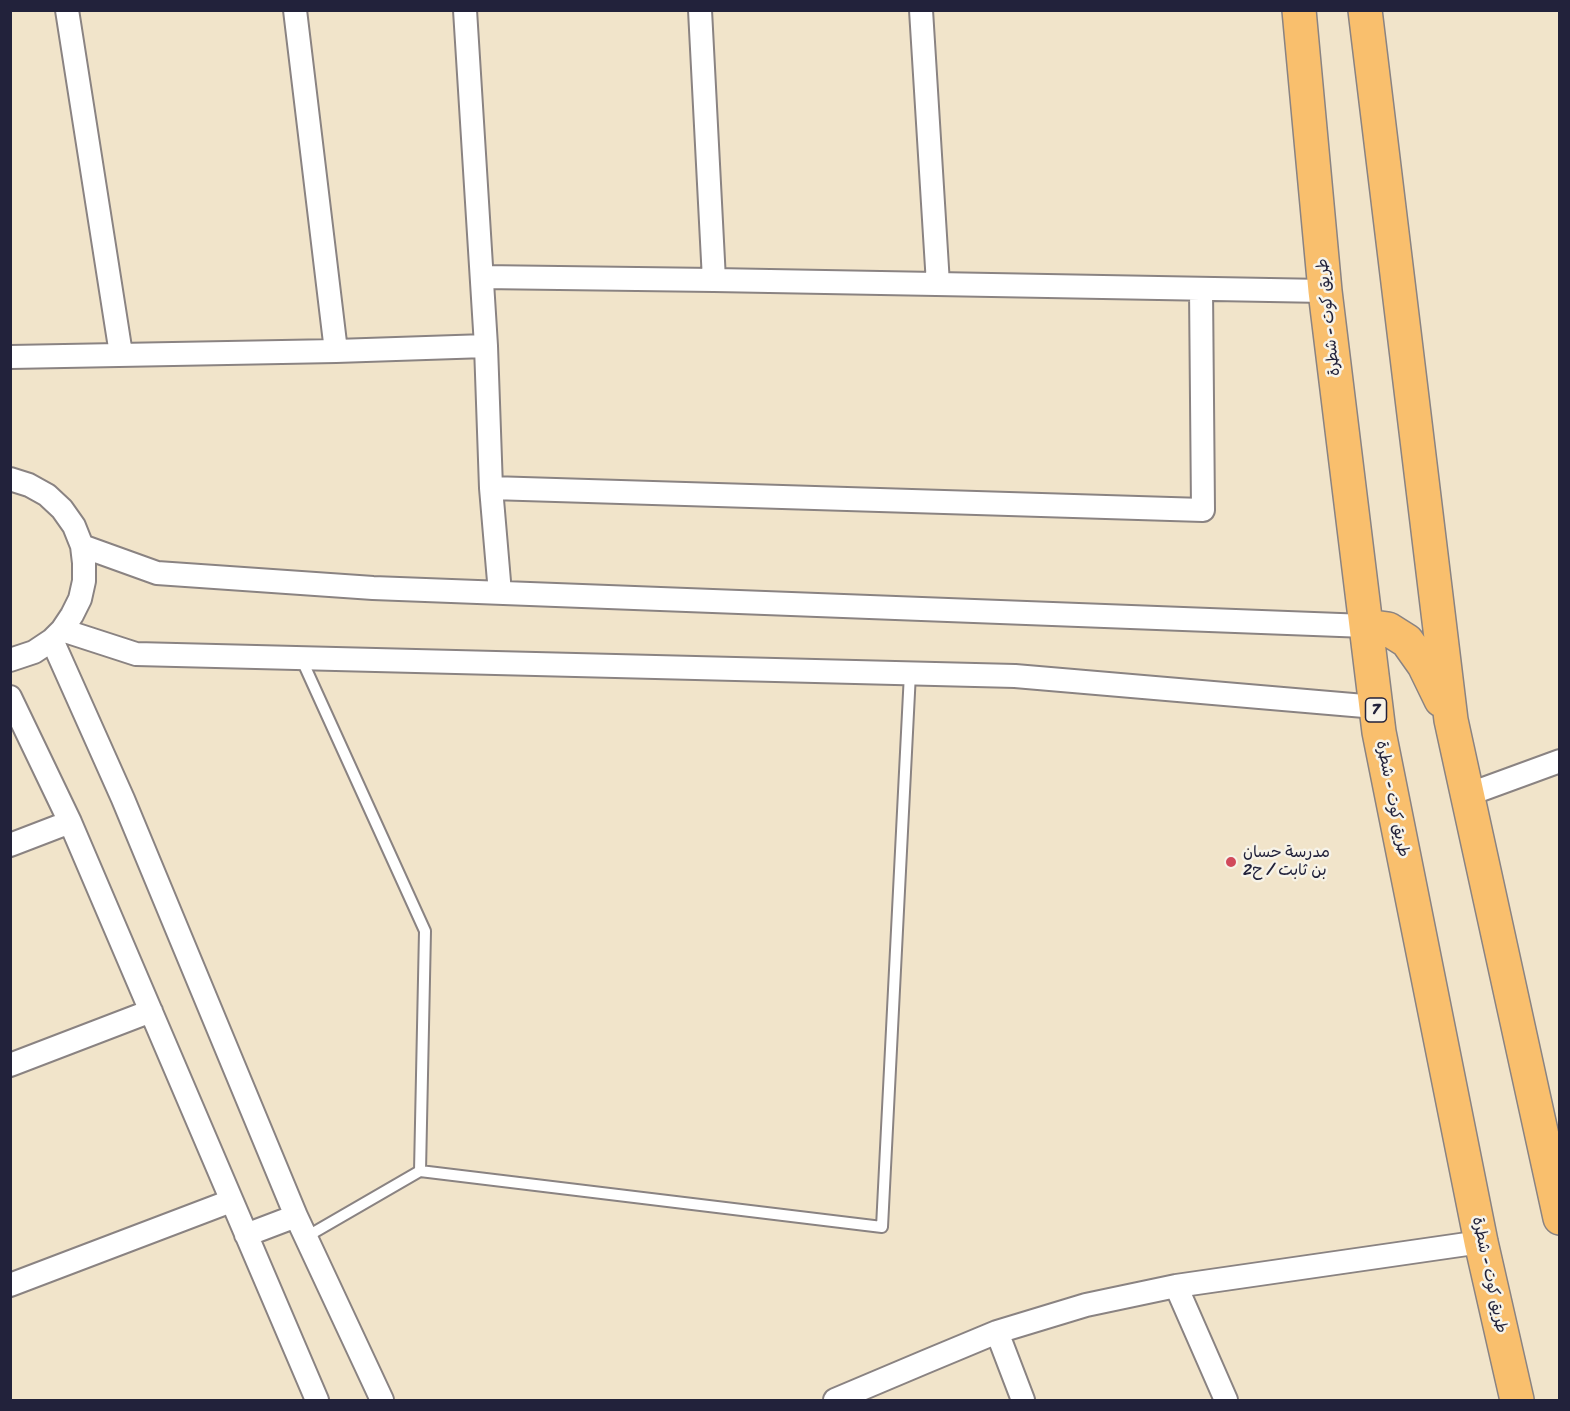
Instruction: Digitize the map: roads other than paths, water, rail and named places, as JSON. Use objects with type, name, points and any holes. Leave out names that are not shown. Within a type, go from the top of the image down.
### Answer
[{"type":"highway","name":"طريق كوت - شطرة","points":[[1299,10],[1325,291],[1381,744],[1481,1242],[1516,1401]]},
{"type":"highway","points":[[1365,10],[1451,720],[1560,1218]]},
{"type":"highway","points":[[1366,626],[1388,629],[1407,640],[1424,665],[1451,720]]},
{"type":"street","points":[[67,10],[121,354]]},
{"type":"street","points":[[295,10],[336,351]]},
{"type":"street","points":[[465,10],[486,345],[491,488],[500,593]]},
{"type":"street","points":[[700,10],[714,280]]},
{"type":"street","points":[[921,10],[938,284]]},
{"type":"street","points":[[482,277],[1325,291]]},
{"type":"street","points":[[491,488],[1203,510],[1201,289]]},
{"type":"street","points":[[10,357],[336,351],[486,345]]},
{"type":"street","points":[[10,479],[29,485],[47,495],[62,509],[74,526],[82,546],[84,563],[84,581],[80,598],[72,615],[57,635],[34,652],[10,660]]},
{"type":"street","points":[[82,546],[157,573],[373,588],[1366,626]]},
{"type":"street","points":[[57,635],[136,654],[1015,676],[1376,707]]},
{"type":"street","points":[[57,635],[127,810],[296,1216],[382,1401]]},
{"type":"street","points":[[10,697],[70,822],[317,1401]]},
{"type":"street","points":[[1467,795],[1560,761]]},
{"type":"street","points":[[10,845],[70,822]]},
{"type":"street","points":[[10,1065],[151,1011]]},
{"type":"street","points":[[10,1284],[231,1201]]},
{"type":"street","points":[[246,1235],[296,1216]]},
{"type":"street","points":[[835,1401],[997,1332],[1086,1305],[1176,1286],[1481,1242]]},
{"type":"street","points":[[1176,1286],[1226,1401]]},
{"type":"street","points":[[997,1332],[1023,1401]]},
{"type":"lane","points":[[301,658],[425,931],[420,1171]]},
{"type":"lane","points":[[306,1237],[420,1171],[882,1227],[910,674]]},
{"type":"place","name":"مدرسة حسان بن ثابت / ح2","points":[[1231,862]]}]
